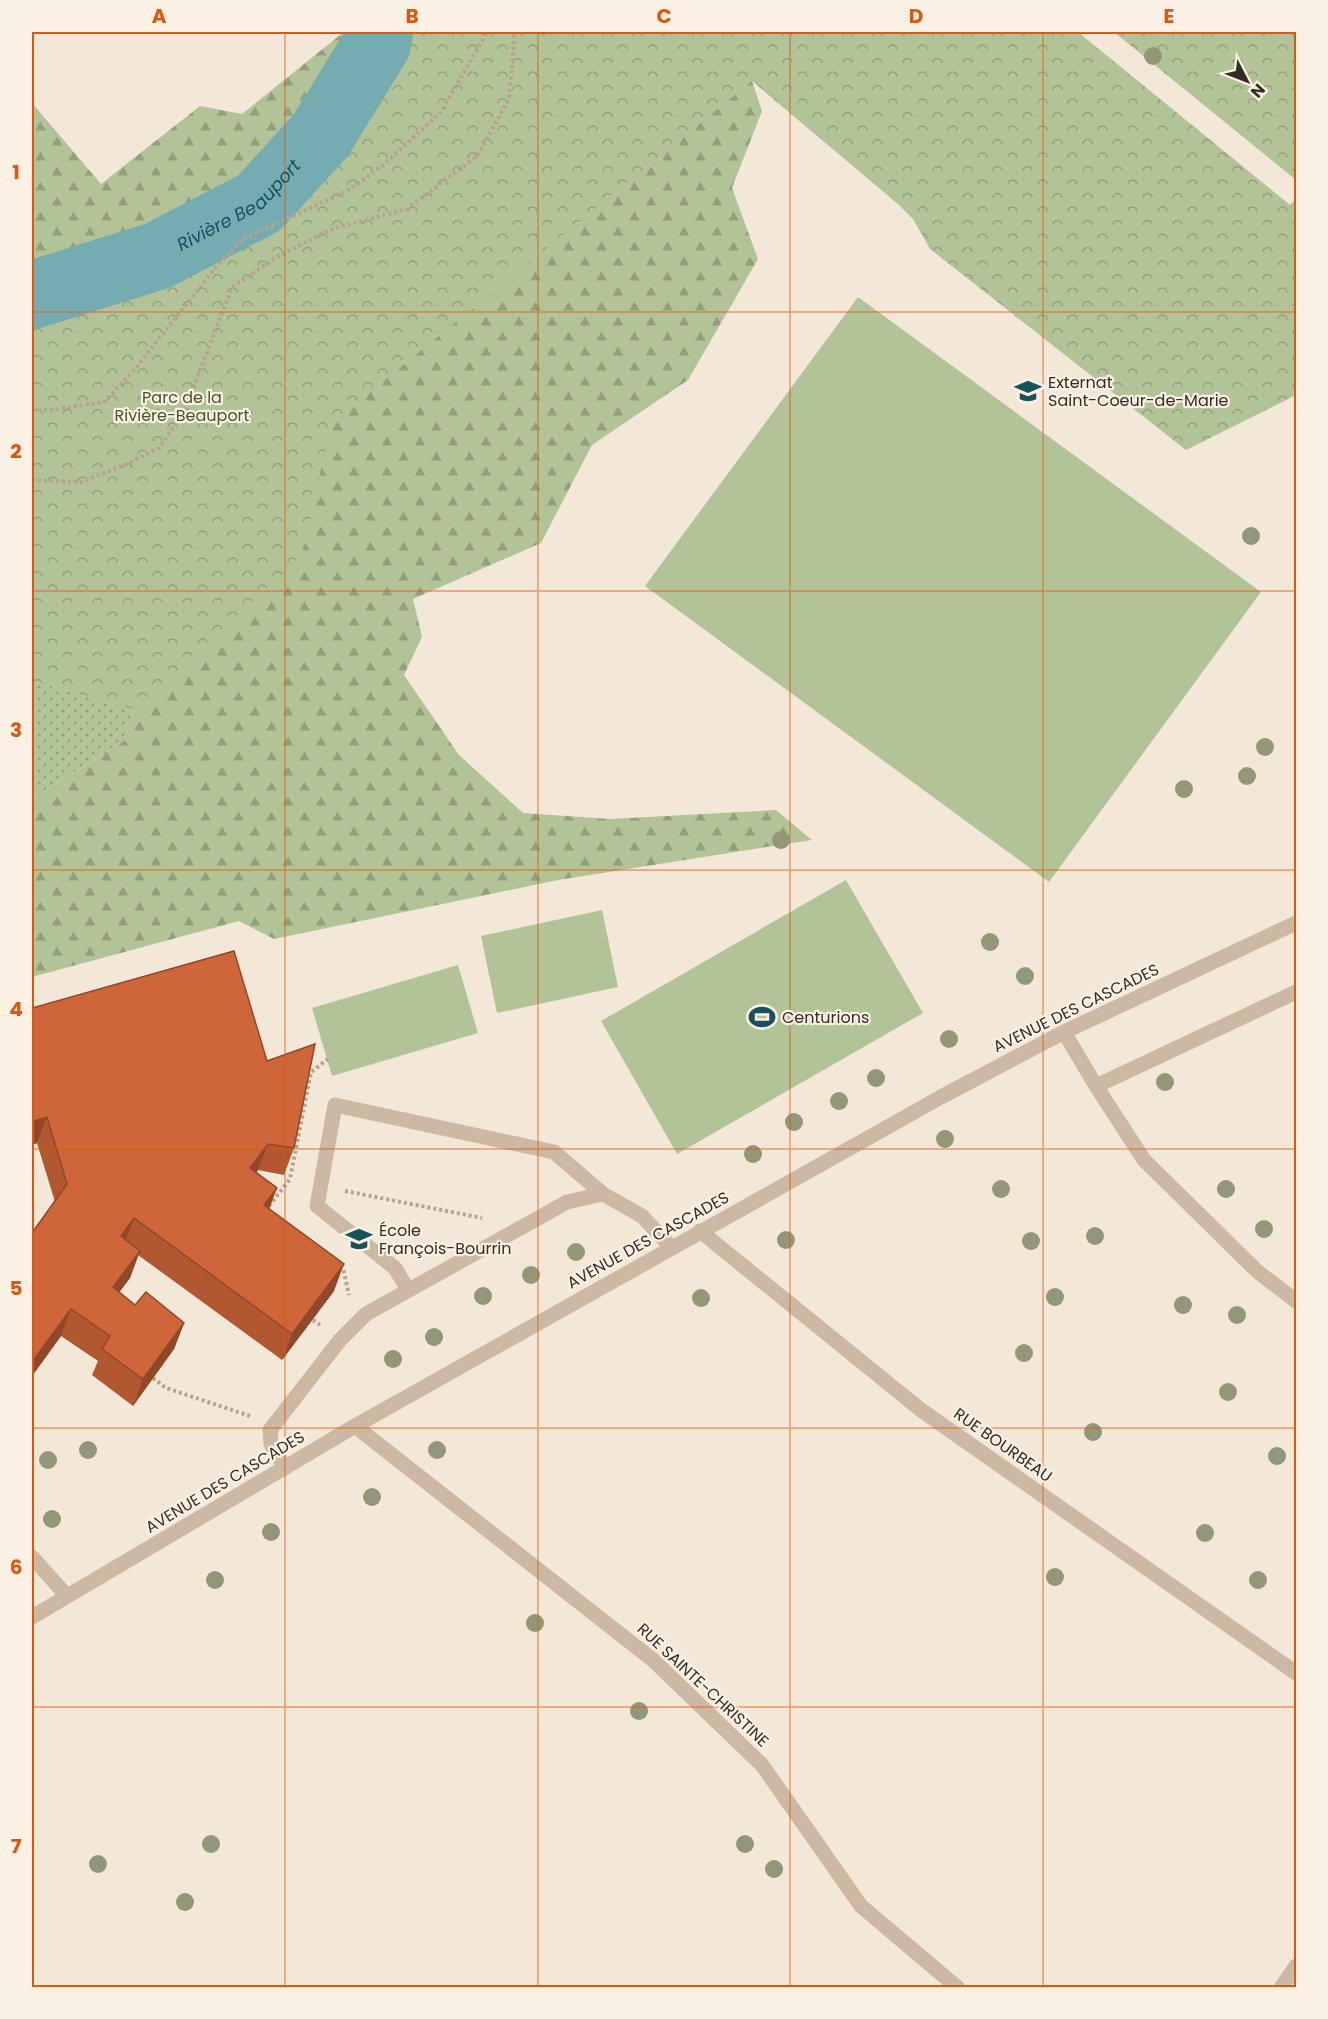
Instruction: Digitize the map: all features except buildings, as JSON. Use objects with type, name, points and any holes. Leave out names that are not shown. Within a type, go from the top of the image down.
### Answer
[{"type":"street","name":"AVENUE DES CASCADES","points":[[32,1617],[355,1426],[700,1231],[1064,1032],[1296,923]]},
{"type":"street","points":[[1096,1086],[1296,992]]},
{"type":"street","points":[[1064,1032],[1144,1160],[1258,1272],[1296,1301]]},
{"type":"street","points":[[408,1290],[395,1268],[317,1206],[335,1106],[554,1152],[603,1194],[642,1216],[671,1247]]},
{"type":"street","points":[[285,1468],[271,1444],[270,1430],[354,1324],[408,1290],[567,1202],[603,1194]]},
{"type":"street","name":"RUE BOURBEAU","points":[[700,1231],[921,1410],[1296,1673]]},
{"type":"street","name":"RUE SAINTE-CHRISTINE","points":[[355,1426],[653,1660],[762,1765],[861,1906],[958,1988]]},
{"type":"street","points":[[32,1557],[67,1596]]},
{"type":"street","points":[[1281,1988],[1296,1966]]},
{"type":"path","points":[[32,409],[51,411],[104,402],[135,369],[216,267],[243,239],[350,190],[382,166],[441,112],[487,32]]},
{"type":"path","points":[[32,480],[81,482],[127,464],[159,448],[185,410],[232,287],[277,257],[329,230],[407,209],[477,156],[509,99],[515,32]]},
{"type":"path","points":[[264,1212],[290,1179],[311,1072],[328,1059]]},
{"type":"path","points":[[288,1156],[295,1157],[336,1189],[500,1221],[508,1235]]},
{"type":"path","points":[[334,1261],[343,1268],[349,1295],[343,1303]]},
{"type":"path","points":[[153,1378],[166,1388],[274,1424]]},
{"type":"green space","points":[[338,32],[797,32],[752,81],[762,111],[732,188],[758,259],[688,380],[592,445],[541,543],[413,599],[422,637],[404,675],[459,755],[523,813],[610,819],[776,810],[812,840],[558,880],[274,939],[239,921],[32,977],[32,799],[124,741],[134,710],[32,681],[32,103],[101,184],[200,106],[242,114],[340,35]]},
{"type":"green space","name":"Parc de la Rivière-Beauport","points":[[379,32],[1078,32],[1290,205],[1296,198],[1296,395],[1186,450],[930,249],[913,219],[899,205],[752,81],[331,424],[302,556],[134,710],[32,681],[32,295],[157,256],[259,203],[321,135],[377,44]]},
{"type":"green space","points":[[1114,32],[1296,32],[1296,180]]},
{"type":"green space","points":[[858,297],[1261,592],[1049,882],[645,586]]},
{"type":"green space","points":[[32,681],[134,710],[124,741],[32,799]]},
{"type":"green space","name":"Centurions","points":[[846,880],[923,1013],[677,1154],[601,1021]]},
{"type":"green space","points":[[602,910],[618,987],[497,1013],[481,936]]},
{"type":"green space","points":[[458,965],[478,1033],[332,1076],[312,1008]]},
{"type":"waterway","name":"Rivière Beauport","points":[[32,295],[157,256],[259,203],[321,135],[377,44],[379,32]]},
{"type":"place","name":"Externat Saint-Coeur-de-Marie","points":[[1028,391]]},
{"type":"place","name":"Centurions","points":[[762,1017]]},
{"type":"place","name":"École François-Bourrin","points":[[359,1239]]}]
